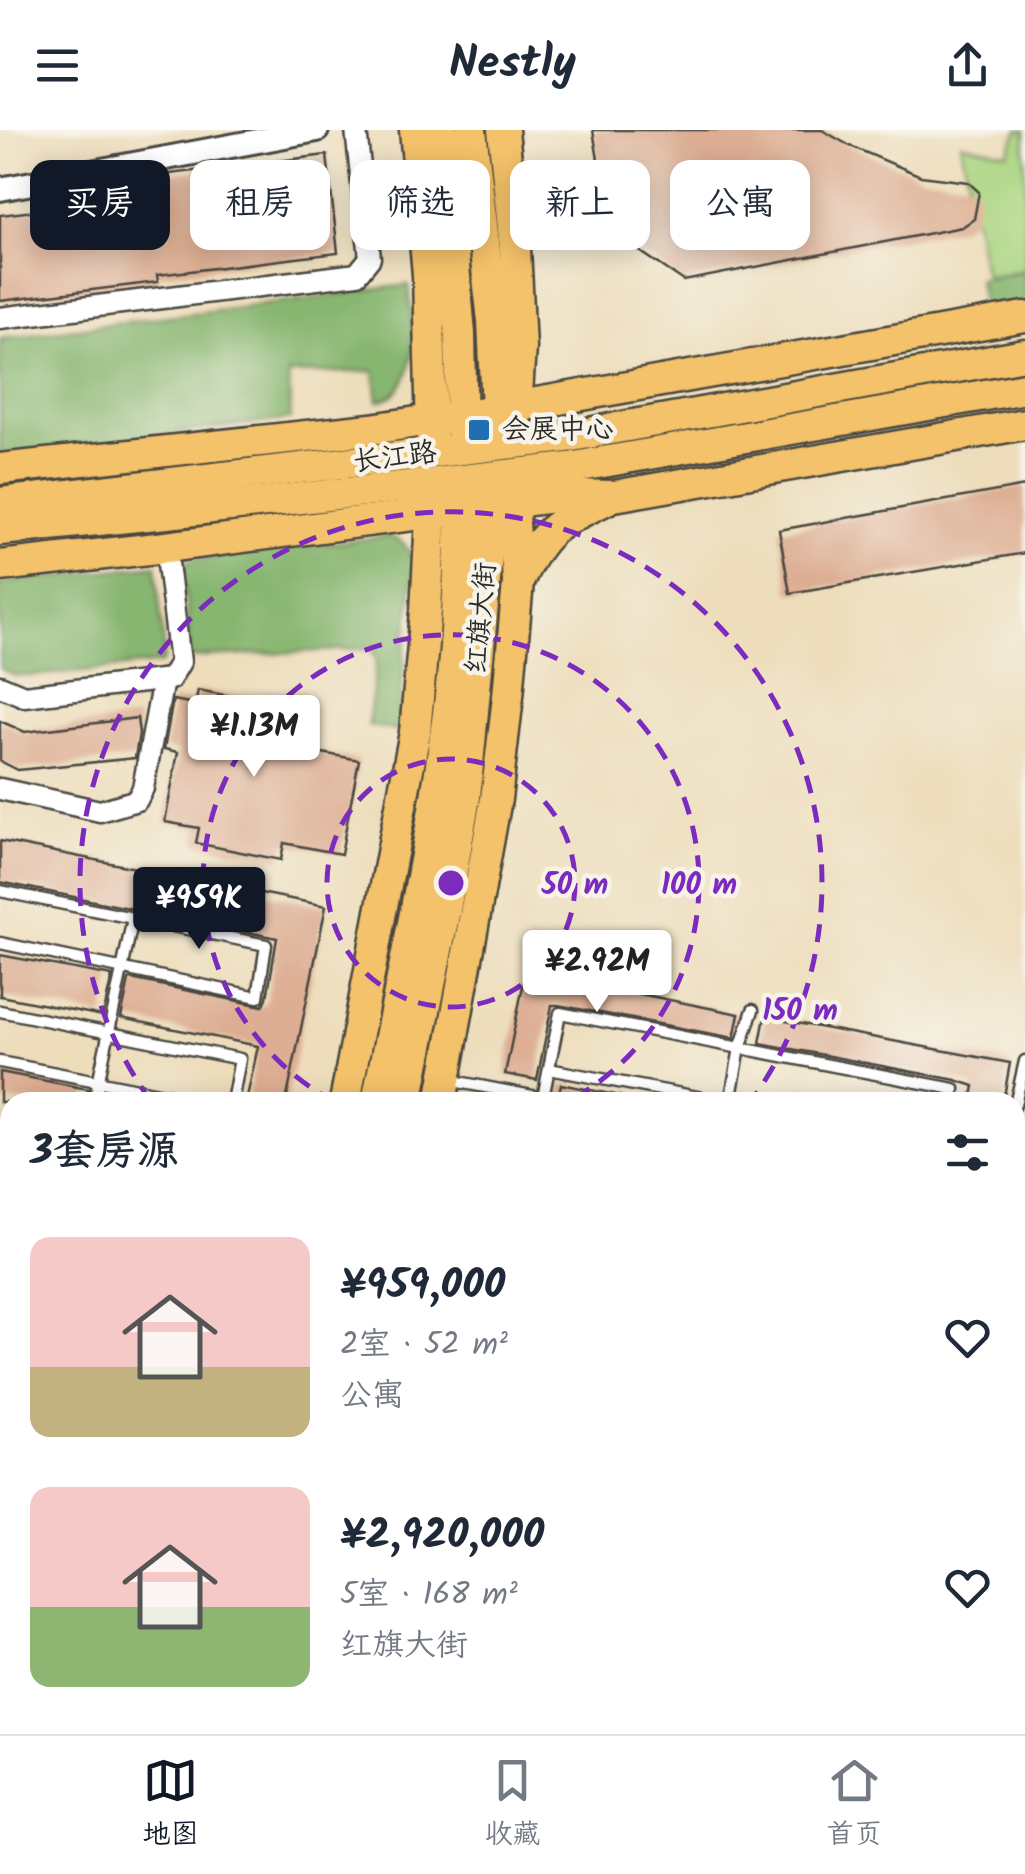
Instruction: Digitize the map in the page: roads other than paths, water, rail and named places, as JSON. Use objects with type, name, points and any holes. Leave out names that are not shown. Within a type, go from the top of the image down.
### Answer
[{"type":"main road","name":"红旗大街","points":[[415,130],[428,276],[430,358],[446,417],[481,471],[518,582],[496,799],[443,1091]]},
{"type":"main road","name":"红旗大街","points":[[442,130],[458,314],[446,417]]},
{"type":"main road","name":"红旗大街","points":[[472,130],[506,409]]},
{"type":"main road","name":"红旗大街","points":[[347,1092],[415,732],[428,565],[446,512],[481,471],[506,409],[520,347],[503,130]]},
{"type":"main road","points":[[0,469],[370,429],[506,409],[1025,317]]},
{"type":"main road","points":[[520,347],[528,366],[554,386],[577,391],[614,391]]},
{"type":"main road","name":"长江路","points":[[0,530],[195,510],[481,471],[566,437],[1025,355]]},
{"type":"main road","points":[[370,429],[392,420],[405,409],[422,382],[430,358]]},
{"type":"main road","name":"长江路","points":[[0,503],[570,468],[1025,388]]},
{"type":"main road","points":[[0,566],[446,512],[481,471],[569,495],[614,496],[1025,424]]},
{"type":"main road","name":"红旗大街","points":[[410,1088],[464,796],[481,471]]},
{"type":"main road","points":[[518,582],[532,552],[550,530],[614,496]]},
{"type":"main road","name":"红旗大街","points":[[379,1092],[441,759],[453,668],[446,512]]},
{"type":"main road","points":[[356,522],[402,528],[417,540],[428,565]]},
{"type":"street","points":[[0,189],[317,130]]},
{"type":"street","points":[[0,318],[357,274],[370,258],[356,130]]},
{"type":"street","points":[[0,686],[24,696],[170,680],[180,662],[166,547]]},
{"type":"street","points":[[0,789],[100,811],[137,800],[144,788],[164,680]]},
{"type":"lane","points":[[0,891],[266,946],[258,997],[0,943]]},
{"type":"lane","points":[[96,1092],[133,918]]},
{"type":"lane","points":[[729,1092],[753,1010]]},
{"type":"lane","points":[[0,1011],[240,1060],[234,1092]]},
{"type":"lane","points":[[545,1092],[560,1013],[954,1089],[953,1092]]},
{"type":"lane","points":[[1018,1092],[1025,1061]]},
{"type":"lane","points":[[0,1062],[151,1092]]},
{"type":"lane","points":[[549,1069],[673,1092]]},
{"type":"lane","points":[[410,1088],[443,1091]]},
{"type":"place","name":"会展中心","points":[[479,430]]}]
